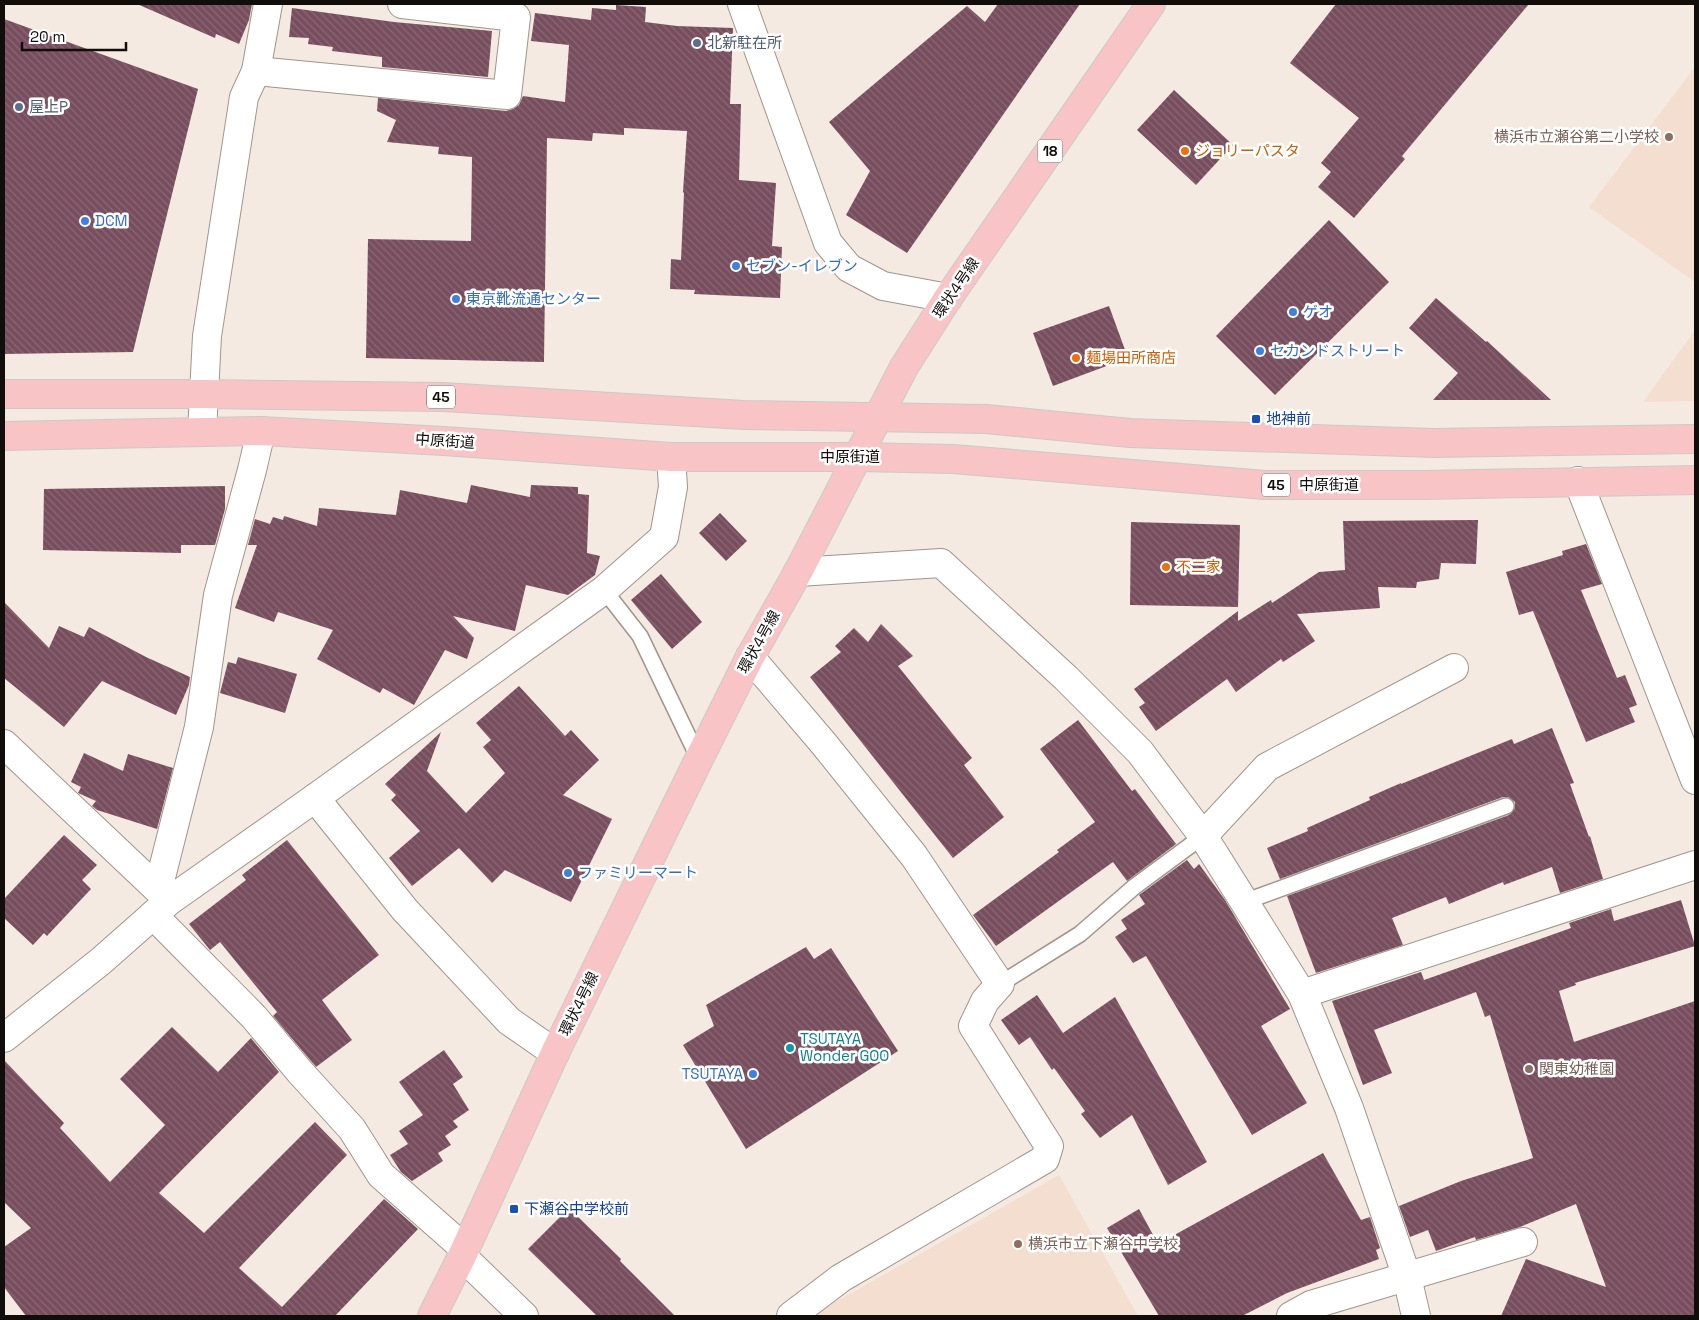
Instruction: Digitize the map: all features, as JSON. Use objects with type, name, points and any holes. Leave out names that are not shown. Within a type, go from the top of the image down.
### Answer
[{"type":"main road","name":"環状4号線","points":[[432,1316],[555,1053],[750,657],[798,572],[904,367],[948,298],[1151,4]]},
{"type":"main road","name":"45","points":[[4,394],[443,397],[744,415],[986,419],[1130,434],[1424,443],[1695,439]]},
{"type":"main road","name":"中原街道","points":[[4,436],[261,431],[671,457],[953,459],[1265,485],[1423,485],[1695,480]]},
{"type":"street","points":[[202,432],[206,336],[244,97],[256,71],[268,4]]},
{"type":"street","points":[[256,71],[507,95],[516,16],[402,4]]},
{"type":"street","points":[[742,4],[828,243],[849,268],[883,286],[948,298]]},
{"type":"street","points":[[160,901],[199,727],[218,595],[261,431]]},
{"type":"street","points":[[4,1038],[101,961],[160,901],[315,798],[604,590],[664,537],[673,487],[671,457]]},
{"type":"street","points":[[1578,481],[1695,780]]},
{"type":"street","points":[[798,572],[941,563],[1066,678],[1140,752],[1203,836],[1302,994],[1349,1108],[1407,1277],[1416,1316]]},
{"type":"street","points":[[750,657],[824,744],[914,856],[1000,984],[985,1001],[973,1026],[1049,1146],[1045,1159],[841,1278],[791,1316]]},
{"type":"street","points":[[1203,836],[1267,767],[1454,668]]},
{"type":"street","points":[[4,744],[160,901],[300,1072],[352,1129],[381,1175],[463,1252],[524,1316]]},
{"type":"street","points":[[315,798],[405,910],[502,1014],[555,1053]]},
{"type":"street","points":[[1302,994],[1695,865]]},
{"type":"street","points":[[1291,1316],[1311,1305],[1523,1242]]},
{"type":"lane","points":[[604,590],[640,636],[699,760]]},
{"type":"lane","points":[[1244,902],[1506,806]]},
{"type":"lane","points":[[1000,984],[1080,934],[1134,888],[1203,836]]},
{"type":"shaded area","name":"横浜市立瀬谷第二小学校","points":[[1695,67],[1695,282],[1589,207]]},
{"type":"shaded area","points":[[1695,330],[1695,401],[1643,402]]},
{"type":"shaded area","name":"横浜市立下瀬谷中学校","points":[[1059,1175],[1138,1316],[812,1316],[818,1312]]},
{"type":"building","points":[[137,4],[252,4],[249,20],[239,44],[216,34],[215,38]]},
{"type":"building","points":[[998,4],[1080,4],[907,253],[846,215],[870,171],[829,122],[967,6],[985,22]]},
{"type":"building","points":[[1336,4],[1529,4],[1402,156],[1405,159],[1354,218],[1318,187],[1331,172],[1321,163],[1359,118],[1290,63]]},
{"type":"building","points":[[616,5],[646,7],[645,22],[677,26],[733,28],[730,104],[741,104],[739,180],[776,183],[772,246],[782,247],[780,298],[694,294],[695,290],[670,289],[671,259],[681,260],[687,131],[624,128],[624,135],[593,133],[592,141],[547,138],[544,362],[366,358],[368,239],[471,241],[472,157],[438,154],[439,147],[387,142],[396,120],[377,111],[378,98],[506,111],[519,105],[523,96],[565,102],[569,45],[531,41],[535,13],[591,20],[592,8],[616,10]]},
{"type":"building","points":[[292,8],[394,22],[492,31],[488,77],[382,67],[382,57],[332,51],[333,47],[308,44],[309,38],[289,37]]},
{"type":"building","name":"DCM","points":[[4,19],[198,89],[133,352],[4,354]]},
{"type":"building","points":[[1174,90],[1233,145],[1196,185],[1137,130]]},
{"type":"building","points":[[1329,220],[1389,282],[1275,395],[1216,336]]},
{"type":"building","points":[[1436,298],[1487,341],[1551,400],[1433,400],[1458,373],[1409,328]]},
{"type":"building","points":[[1109,306],[1128,358],[1053,386],[1033,333]]},
{"type":"building","points":[[471,485],[530,497],[531,485],[578,487],[578,494],[589,495],[587,553],[600,556],[595,575],[568,595],[526,585],[515,631],[453,616],[474,638],[467,659],[445,650],[414,705],[383,688],[380,693],[317,659],[333,630],[278,612],[274,622],[235,608],[257,545],[248,545],[255,519],[270,524],[273,517],[283,520],[284,516],[317,526],[319,508],[396,515],[400,490],[467,503]]},
{"type":"building","points":[[225,486],[225,509],[215,545],[181,545],[181,553],[43,550],[44,489]]},
{"type":"building","points":[[720,513],[747,541],[726,561],[699,533]]},
{"type":"building","points":[[1478,520],[1476,564],[1441,563],[1439,579],[1417,582],[1416,588],[1378,587],[1380,608],[1297,614],[1315,641],[1283,662],[1281,659],[1236,692],[1227,679],[1156,731],[1139,707],[1145,703],[1134,689],[1238,611],[1238,621],[1271,600],[1272,603],[1319,572],[1345,570],[1343,521]]},
{"type":"building","points":[[1131,522],[1240,525],[1238,607],[1130,605]]},
{"type":"building","points":[[1586,544],[1602,584],[1581,590],[1617,678],[1625,675],[1637,705],[1629,708],[1635,722],[1586,742],[1533,611],[1519,615],[1506,572],[1563,555],[1562,551]]},
{"type":"building","points":[[661,574],[702,622],[672,649],[631,600]]},
{"type":"building","points":[[4,602],[49,648],[59,626],[84,637],[89,627],[146,657],[190,677],[189,685],[176,715],[102,681],[64,727],[4,678]]},
{"type":"building","points":[[881,624],[913,656],[898,666],[972,758],[964,765],[1004,817],[953,858],[810,677],[841,652],[835,646],[854,628],[868,642]]},
{"type":"building","points":[[238,657],[297,674],[285,713],[220,693],[228,662],[236,664]]},
{"type":"building","points":[[519,686],[565,736],[571,730],[599,760],[563,795],[612,819],[571,902],[505,870],[492,883],[459,848],[412,886],[389,858],[420,831],[391,800],[396,795],[385,784],[441,732],[427,771],[466,813],[505,773],[483,747],[491,740],[476,723]]},
{"type":"building","points":[[1078,720],[1132,791],[1135,789],[1176,844],[1127,881],[1113,862],[996,946],[973,915],[1059,852],[1057,850],[1095,822],[1040,749]]},
{"type":"building","points":[[1552,728],[1574,783],[1570,784],[1590,836],[1603,879],[1560,893],[1552,867],[1504,885],[1503,882],[1449,904],[1446,897],[1392,918],[1403,945],[1316,973],[1287,896],[1509,815],[1515,808],[1515,802],[1508,797],[1503,797],[1280,879],[1267,848],[1308,831],[1307,828],[1370,800],[1369,797],[1401,783],[1512,739],[1514,744]]},
{"type":"building","points":[[84,753],[123,771],[128,754],[173,768],[157,829],[97,810],[92,806],[96,801],[78,793],[81,787],[71,782]]},
{"type":"building","points":[[64,835],[97,865],[82,880],[91,889],[47,936],[44,933],[33,945],[4,918],[4,899]]},
{"type":"building","points":[[287,840],[379,955],[322,1000],[352,1040],[316,1067],[273,1016],[277,1012],[220,942],[210,950],[189,924],[246,880],[242,875]]},
{"type":"building","points":[[1187,860],[1194,869],[1199,864],[1225,900],[1290,1009],[1261,1026],[1307,1103],[1252,1135],[1146,956],[1133,963],[1115,937],[1127,929],[1121,920],[1145,904],[1139,895]]},
{"type":"building","points":[[1681,900],[1695,946],[1575,983],[1576,985],[1559,991],[1574,1042],[1695,1001],[1695,1316],[1501,1316],[1526,1259],[1606,1287],[1576,1204],[1520,1227],[1476,1240],[1475,1237],[1436,1251],[1428,1230],[1410,1237],[1399,1206],[1461,1181],[1533,1158],[1490,1015],[1485,1017],[1476,992],[1374,1030],[1392,1073],[1363,1085],[1332,1001],[1421,972],[1424,980],[1571,928],[1569,923],[1611,909],[1614,921]]},
{"type":"building","name":"TSUTAYA Wonder GOO","points":[[806,947],[814,959],[831,948],[898,1051],[746,1149],[683,1045],[714,1026],[706,1005]]},
{"type":"building","points":[[1037,995],[1063,1033],[1115,997],[1207,1162],[1168,1185],[1132,1115],[1100,1138],[1081,1114],[1085,1111],[1054,1068],[1052,1070],[1030,1037],[1019,1045],[1001,1020]]},
{"type":"building","points":[[172,1027],[218,1072],[251,1038],[279,1072],[159,1193],[204,1233],[315,1122],[347,1155],[239,1268],[282,1307],[384,1199],[418,1229],[335,1316],[26,1316],[4,1287],[4,1247],[31,1228],[4,1202],[4,1060],[64,1123],[60,1128],[110,1182],[165,1125],[120,1079]]},
{"type":"building","points":[[444,1050],[463,1077],[453,1084],[469,1110],[453,1121],[458,1127],[445,1136],[451,1145],[438,1153],[443,1161],[412,1181],[401,1172],[390,1155],[408,1144],[399,1131],[423,1115],[399,1082]]},
{"type":"building","points":[[1323,1153],[1361,1220],[1370,1217],[1380,1248],[1376,1250],[1379,1259],[1287,1293],[1242,1316],[1159,1316],[1107,1228],[1139,1209],[1158,1244]]},
{"type":"building","points":[[569,1208],[675,1316],[597,1316],[528,1249]]},
{"type":"place","name":"北新駐在所","points":[[697,43]]},
{"type":"place","name":"屋上P","points":[[19,107]]},
{"type":"place","name":"横浜市立瀬谷第二小学校","points":[[1669,137]]},
{"type":"place","name":"ジョリーパスタ","points":[[1185,151]]},
{"type":"place","name":"DCM","points":[[85,221]]},
{"type":"place","name":"セブン-イレブン","points":[[736,266]]},
{"type":"place","name":"東京靴流通センター","points":[[456,299]]},
{"type":"place","name":"ゲオ","points":[[1293,312]]},
{"type":"place","name":"セカンドストリート","points":[[1260,351]]},
{"type":"place","name":"麺場田所商店","points":[[1076,358]]},
{"type":"place","name":"地神前","points":[[1256,419]]},
{"type":"place","name":"不二家","points":[[1166,567]]},
{"type":"place","name":"ファミリーマート","points":[[568,873]]},
{"type":"place","name":"TSUTAYA Wonder GOO","points":[[790,1048]]},
{"type":"place","name":"関東幼稚園","points":[[1529,1069]]},
{"type":"place","name":"TSUTAYA","points":[[753,1074]]},
{"type":"place","name":"下瀬谷中学校前","points":[[514,1209]]},
{"type":"place","name":"横浜市立下瀬谷中学校","points":[[1018,1244]]}]
